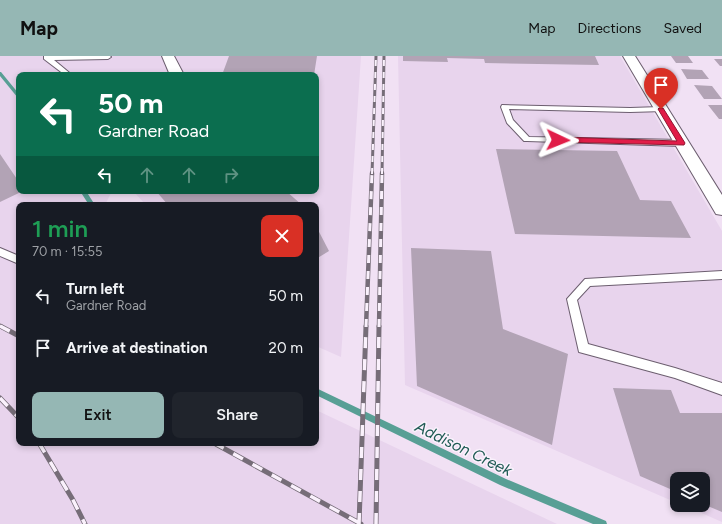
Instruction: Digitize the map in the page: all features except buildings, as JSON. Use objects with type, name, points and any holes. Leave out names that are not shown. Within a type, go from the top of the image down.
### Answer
[{"type":"street","points":[[168,56],[173,72]]},
{"type":"street","points":[[629,56],[722,210]]},
{"type":"lane","points":[[45,57],[108,57]]},
{"type":"lane","points":[[45,57],[65,72]]},
{"type":"lane","points":[[661,109],[630,110],[505,107],[510,121],[527,139],[682,143]]},
{"type":"lane","points":[[0,252],[16,259]]},
{"type":"lane","points":[[722,275],[588,282],[572,299],[583,348],[675,373],[722,389]]},
{"type":"shaded area","points":[[0,56],[361,56],[341,357],[319,347],[319,202],[143,202],[136,194],[319,194],[319,72],[16,72],[16,194],[110,194],[106,202],[16,202],[16,446],[319,446],[319,411],[557,524],[0,524]]},
{"type":"shaded area","points":[[398,56],[620,56],[722,231],[722,522],[699,512],[710,512],[710,472],[670,472],[670,500],[405,385]]},
{"type":"waterway","name":"Addison Creek","points":[[0,73],[16,93]]},
{"type":"waterway","name":"Addison Creek","points":[[85,194],[90,202]]},
{"type":"waterway","name":"Addison Creek","points":[[319,392],[503,482],[603,524]]},
{"type":"railway","points":[[372,174],[376,56]]},
{"type":"railway","points":[[382,174],[384,56]]},
{"type":"railway","points":[[366,327],[372,173]]},
{"type":"railway","points":[[379,327],[382,173]]},
{"type":"railway","points":[[2,327],[0,326],[16,334]]},
{"type":"railway","points":[[359,523],[366,326]]},
{"type":"railway","points":[[376,524],[379,326]]},
{"type":"railway","points":[[0,398],[16,415]]},
{"type":"railway","points":[[41,446],[73,500],[85,524]]},
{"type":"railway","points":[[219,446],[359,523]]},
{"type":"route","points":[[558,140],[682,143],[661,109]]}]
